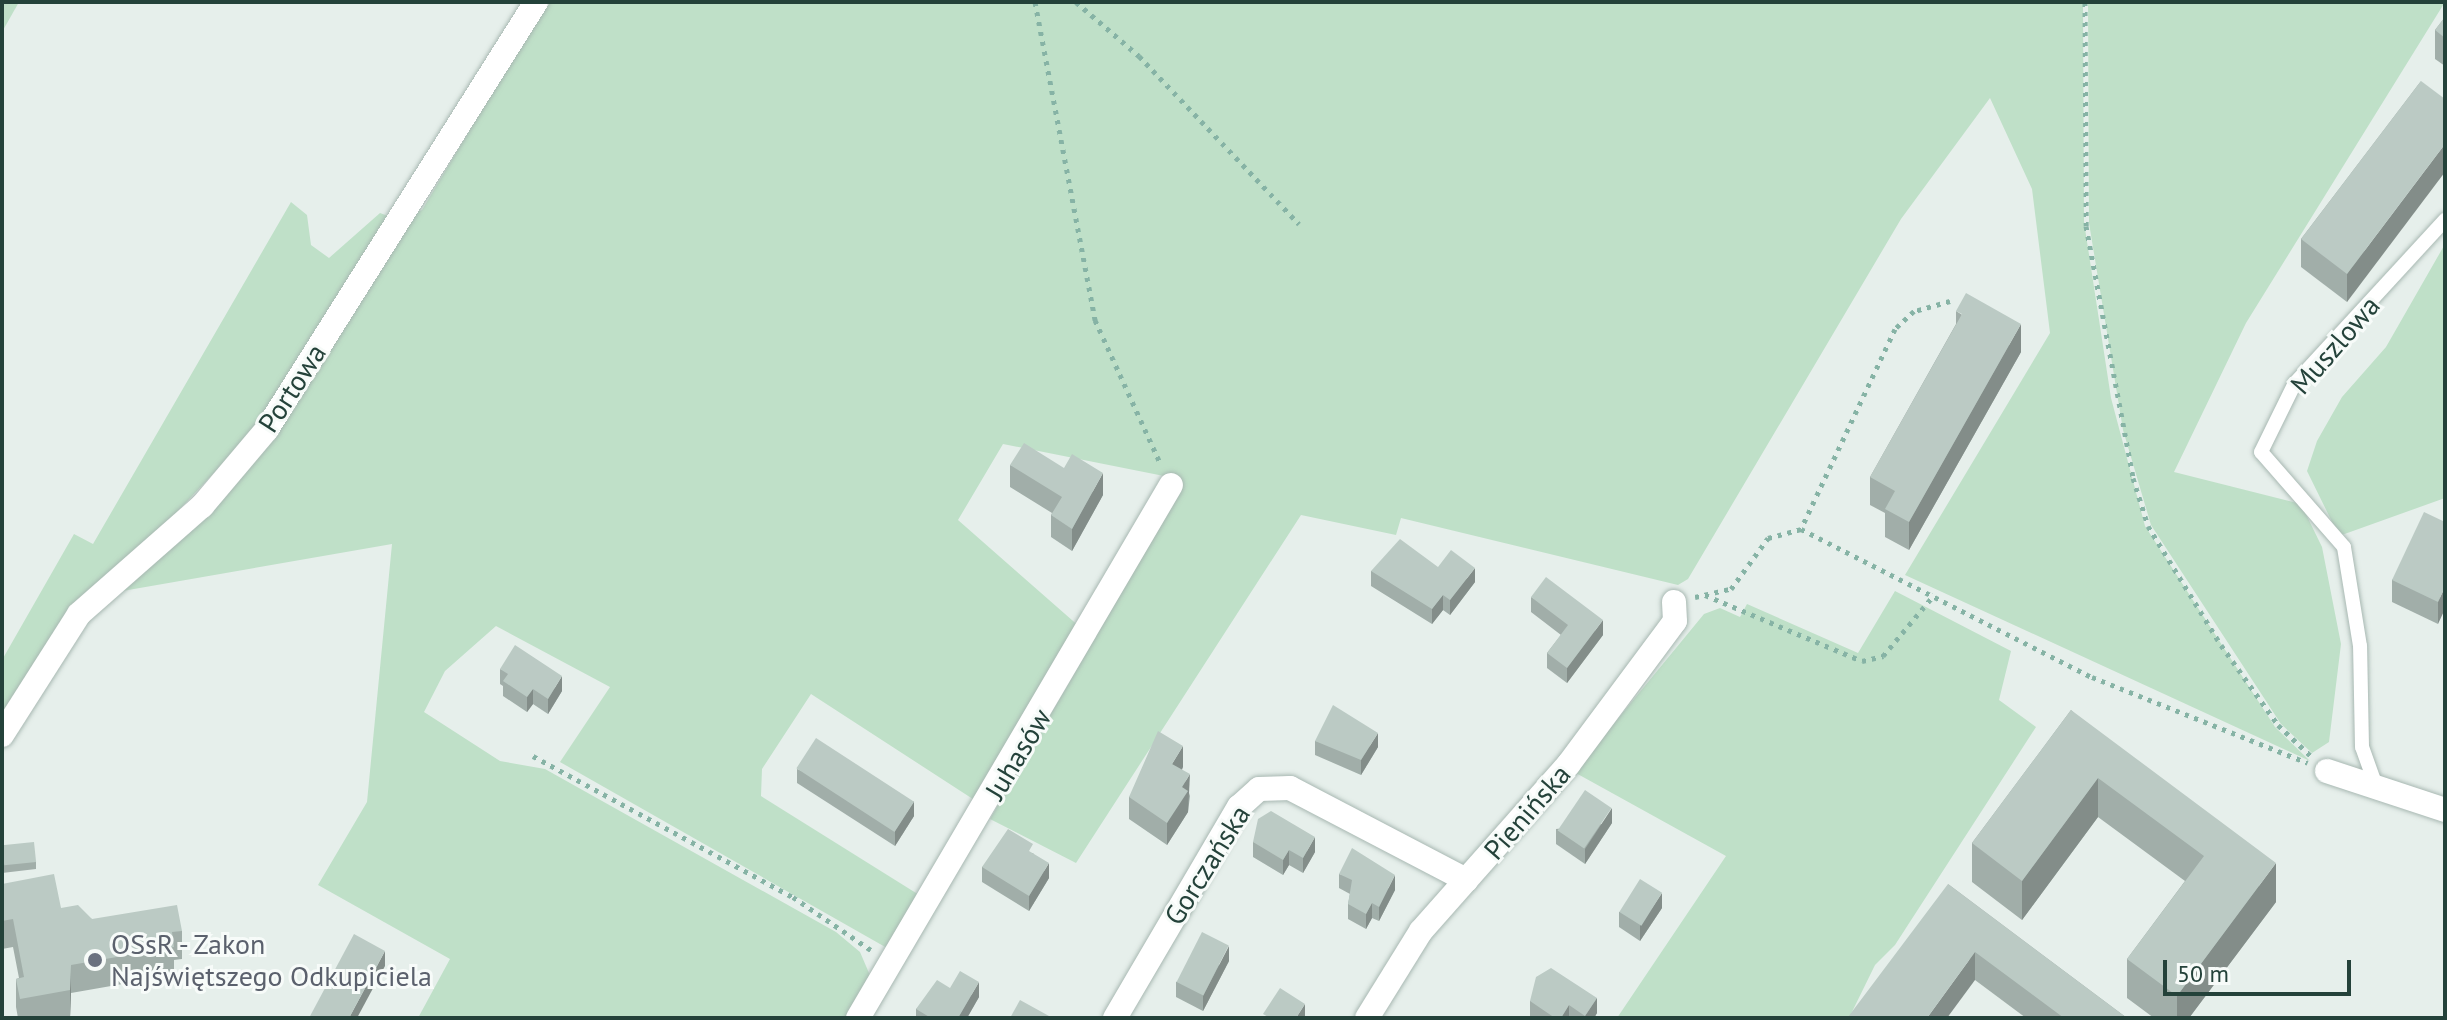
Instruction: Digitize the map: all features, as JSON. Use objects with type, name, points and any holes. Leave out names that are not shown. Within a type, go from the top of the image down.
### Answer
[{"type":"street","name":"Portowa","points":[[2,735],[79,614],[202,506],[258,440],[536,2]]},
{"type":"street","name":"Juhasów","points":[[858,1018],[1171,485]]},
{"type":"street","name":"Pienińska","points":[[1367,1018],[1421,931],[1577,753],[1675,621],[1674,602]]},
{"type":"street","points":[[2327,771],[2445,810]]},
{"type":"street","name":"Gorczańska","points":[[1115,1018],[1239,807],[1259,789],[1290,788],[1466,880]]},
{"type":"lane","name":"Muszlowa","points":[[2376,786],[2362,747],[2359,632],[2344,547],[2261,452],[2295,383],[2445,220]]},
{"type":"path","points":[[1035,2],[1095,320],[1171,485]]},
{"type":"path","points":[[1076,2],[1139,56],[1299,224]]},
{"type":"path","points":[[2085,2],[2086,226],[2133,478],[2148,526],[2221,645],[2278,725],[2327,771]]},
{"type":"path","points":[[1801,529],[1895,329],[1914,311],[1950,301]]},
{"type":"path","points":[[1674,602],[1739,583],[1768,538],[1801,529],[2092,677],[2327,771]]},
{"type":"path","points":[[1705,595],[1862,661],[1883,656],[1934,595]]},
{"type":"path","points":[[533,756],[793,897],[891,964]]},
{"type":"green space","points":[[2,2],[19,2],[2,32]]},
{"type":"green space","points":[[546,2],[2083,2],[2084,222],[2111,398],[2145,526],[2275,727],[2310,761],[1905,575],[2050,333],[2032,189],[1990,98],[1901,219],[1688,579],[1678,585],[1401,518],[1396,535],[1301,515],[1076,863],[990,819],[1182,488],[1169,477],[1003,444],[958,520],[1081,628],[979,803],[811,694],[762,769],[761,796],[924,898],[887,948],[560,762],[610,687],[496,626],[445,671],[424,712],[500,761],[545,769],[836,932],[860,952],[872,980],[848,1018],[418,1018],[450,959],[318,885],[367,802],[392,544],[111,593],[166,548],[411,214],[422,210]]},
{"type":"green space","points":[[2088,2],[2445,2],[2246,323],[2174,472],[2301,504],[2322,547],[2341,644],[2329,742],[2312,753],[2281,724],[2151,525],[2123,430],[2089,223]]},
{"type":"green space","points":[[291,202],[307,215],[311,245],[329,258],[380,213],[391,217],[261,423],[159,531],[2,723],[2,660],[74,534],[93,544]]},
{"type":"green space","points":[[2445,244],[2445,498],[2339,536],[2307,471],[2317,441],[2342,397],[2386,347]]},
{"type":"green space","points":[[1895,591],[2011,651],[1999,700],[2036,727],[1895,945],[1875,965],[1849,1018],[1617,1018],[1726,856],[1574,772],[1704,614],[1720,608],[1740,617],[1747,604],[1858,653]]},
{"type":"building","points":[[2445,17],[2445,38],[2435,30]]},
{"type":"building","points":[[2421,81],[2445,99],[2445,144],[2347,274],[2301,239]]},
{"type":"building","points":[[1966,293],[2021,324],[1909,522],[1885,509],[1895,491],[1870,477],[1962,314],[1956,311]]},
{"type":"building","points":[[1024,443],[1064,468],[1072,454],[1103,473],[1072,529],[1051,515],[1062,497],[1010,465]]},
{"type":"building","points":[[2424,512],[2445,522],[2445,587],[2438,602],[2392,580]]},
{"type":"building","points":[[1400,539],[1438,567],[1451,550],[1475,568],[1450,600],[1443,595],[1432,609],[1371,571]]},
{"type":"building","points":[[1546,577],[1603,620],[1567,668],[1547,653],[1568,625],[1531,597]]},
{"type":"building","points":[[515,645],[562,676],[548,699],[533,689],[527,697],[503,681],[508,674],[500,669]]},
{"type":"building","points":[[1333,705],[1378,733],[1361,760],[1315,741]]},
{"type":"building","points":[[2071,710],[2276,863],[2177,996],[2127,959],[2204,856],[2098,778],[2022,881],[1972,843]]},
{"type":"building","points":[[1158,731],[1183,746],[1172,764],[1190,774],[1182,787],[1188,791],[1167,823],[1129,797]]},
{"type":"building","points":[[816,738],[914,802],[895,832],[796,768]]},
{"type":"building","points":[[1585,790],[1612,808],[1584,849],[1558,831]]},
{"type":"building","points":[[1271,811],[1315,837],[1303,858],[1289,850],[1283,860],[1253,842],[1258,819]]},
{"type":"building","points":[[1008,829],[1033,844],[1029,851],[1049,863],[1029,896],[982,867]]},
{"type":"building","points":[[34,842],[36,862],[4,865],[2,845]]},
{"type":"building","points":[[1352,848],[1395,875],[1379,907],[1372,903],[1366,914],[1348,904],[1352,880],[1339,874]]},
{"type":"building","points":[[54,874],[61,908],[78,905],[92,919],[177,905],[182,931],[172,932],[174,947],[71,965],[70,990],[20,999],[16,979],[24,977],[13,919],[2,921],[2,884]]},
{"type":"building","points":[[1640,879],[1662,893],[1641,926],[1619,912]]},
{"type":"building","points":[[1948,884],[2127,1018],[2064,1018],[1975,952],[1927,1018],[1848,1017]]},
{"type":"building","points":[[1202,932],[1229,946],[1203,996],[1177,982]]},
{"type":"building","points":[[354,934],[385,951],[349,1018],[309,1018]]},
{"type":"building","points":[[1551,968],[1597,998],[1585,1016],[1569,1005],[1561,1018],[1555,1018],[1530,1001],[1536,977]]},
{"type":"building","points":[[960,971],[979,982],[958,1018],[931,1018],[916,1009],[937,980],[950,988]]},
{"type":"building","points":[[1280,988],[1305,1004],[1296,1018],[1270,1018],[1263,1014]]},
{"type":"building","points":[[1020,1000],[1049,1016],[1048,1018],[1010,1018]]},
{"type":"place","name":"OSsR - Zakon Najświętszego Odkupiciela","points":[[95,960]]}]
